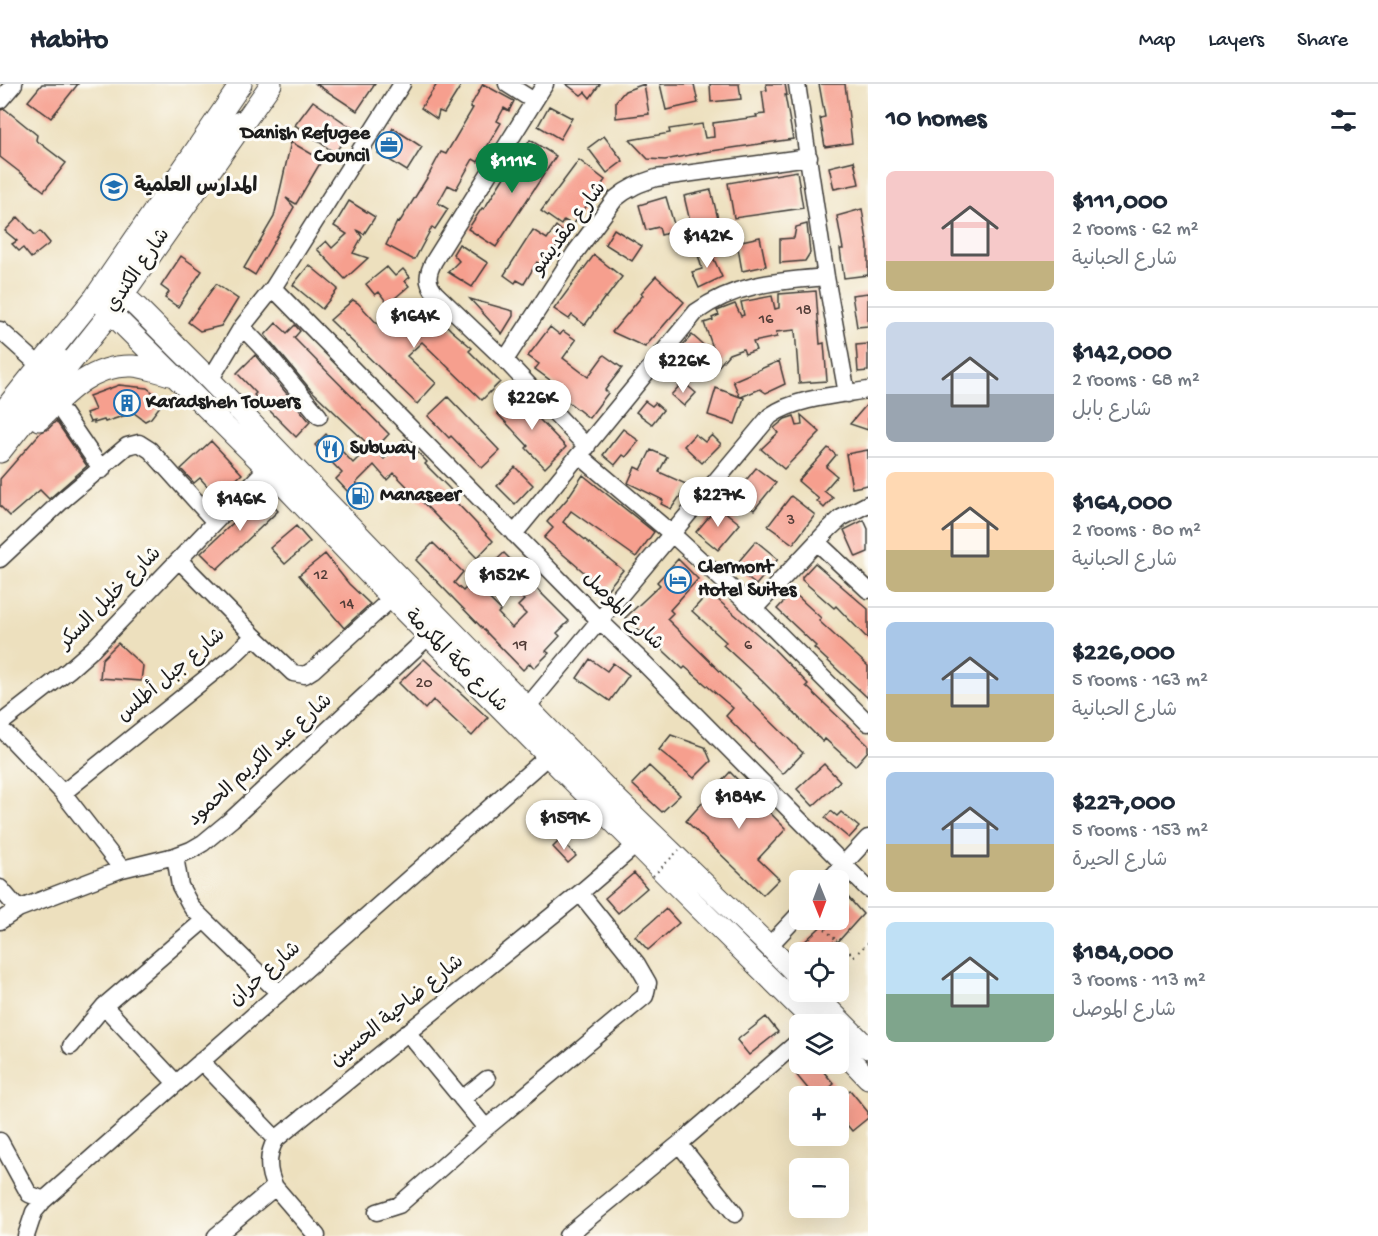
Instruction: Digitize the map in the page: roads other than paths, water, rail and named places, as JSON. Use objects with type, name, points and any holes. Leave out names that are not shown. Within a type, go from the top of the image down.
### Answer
[{"type":"main road","name":"شارع الكندي","points":[[0,452],[108,295],[241,84]]},
{"type":"main road","name":"شارع الكندي","points":[[0,415],[40,366],[108,295],[248,117],[271,84]]},
{"type":"main road","name":"شارع مكة المكرمة","points":[[108,295],[175,376],[636,845],[806,1014]]},
{"type":"main road","name":"شارع مكة المكرمة","points":[[108,295],[210,380],[616,798],[789,967]]},
{"type":"main road","points":[[0,458],[56,403],[87,377],[113,368],[134,366],[175,376]]},
{"type":"main road","points":[[822,1002],[868,1048]]},
{"type":"main road","points":[[849,1058],[868,1078]]},
{"type":"street","points":[[0,100],[14,84]]},
{"type":"street","points":[[0,430],[53,369],[108,295],[249,84]]},
{"type":"street","points":[[210,380],[242,327],[273,288],[402,84]]},
{"type":"street","points":[[507,84],[534,101]]},
{"type":"street","points":[[545,84],[434,261],[428,278],[429,285],[505,360],[584,452],[754,609],[868,723]]},
{"type":"street","points":[[797,84],[826,277],[847,394]]},
{"type":"street","name":"شارع مقديشو","points":[[505,360],[575,253],[615,199],[633,185],[656,178],[809,157]]},
{"type":"street","points":[[514,534],[584,452],[696,312],[714,299],[737,290],[778,281],[826,277]]},
{"type":"street","name":"شارع الموصل","points":[[273,288],[599,620],[868,889]]},
{"type":"street","points":[[0,423],[108,295]]},
{"type":"street","points":[[242,327],[267,353],[319,416]]},
{"type":"street","points":[[0,330],[40,366]]},
{"type":"street","points":[[528,706],[770,416],[779,409],[792,404],[868,390]]},
{"type":"street","points":[[56,403],[102,470]]},
{"type":"street","points":[[0,559],[64,499],[102,470],[127,446],[140,443],[150,450],[215,522]]},
{"type":"street","name":"شارع خليل السكر","points":[[0,725],[94,648],[267,468]]},
{"type":"street","points":[[754,609],[841,518],[868,504]]},
{"type":"street","points":[[817,542],[868,590]]},
{"type":"street","name":"شارع جبل أطلس","points":[[63,793],[230,659],[254,636],[179,560]]},
{"type":"street","points":[[254,636],[293,673],[305,675],[314,670],[392,598]]},
{"type":"street","name":"شارع عبد الكريم الحمود","points":[[0,921],[18,909],[122,869],[175,856],[203,843],[232,819],[430,635]]},
{"type":"street","points":[[0,725],[63,793],[122,869]]},
{"type":"street","name":"شارع حران","points":[[26,1236],[34,1212],[44,1200],[548,756]]},
{"type":"street","points":[[838,870],[868,838]]},
{"type":"street","name":"شارع ضاحية الحسين","points":[[276,1139],[636,845]]},
{"type":"street","points":[[175,856],[178,878],[185,898],[203,921],[278,992]]},
{"type":"street","points":[[0,888],[18,909]]},
{"type":"street","points":[[377,1212],[399,1205],[486,1128],[645,996],[648,983],[637,964],[580,893]]},
{"type":"street","points":[[71,1046],[104,1006],[203,921]]},
{"type":"street","points":[[769,946],[790,930]]},
{"type":"street","points":[[104,1006],[176,1083]]},
{"type":"street","points":[[407,1032],[486,1128]]},
{"type":"street","points":[[567,1236],[789,1049]]},
{"type":"street","points":[[201,1061],[276,1139],[269,1156],[271,1178],[275,1187],[317,1236]]},
{"type":"street","points":[[462,1099],[487,1079]]},
{"type":"street","points":[[0,1141],[29,1194],[44,1200]]},
{"type":"street","points":[[679,1144],[735,1214]]},
{"type":"street","points":[[216,1236],[275,1187]]},
{"type":"place","name":"Danish Refugee Council","points":[[389,145]]},
{"type":"place","name":"المدارس العلمية","points":[[114,187]]},
{"type":"place","name":"Karadsheh Towers","points":[[127,403]]},
{"type":"place","name":"Subway","points":[[330,449]]},
{"type":"place","name":"Manaseer","points":[[360,496]]},
{"type":"place","name":"Clermont Hotel Suites","points":[[678,580]]}]
